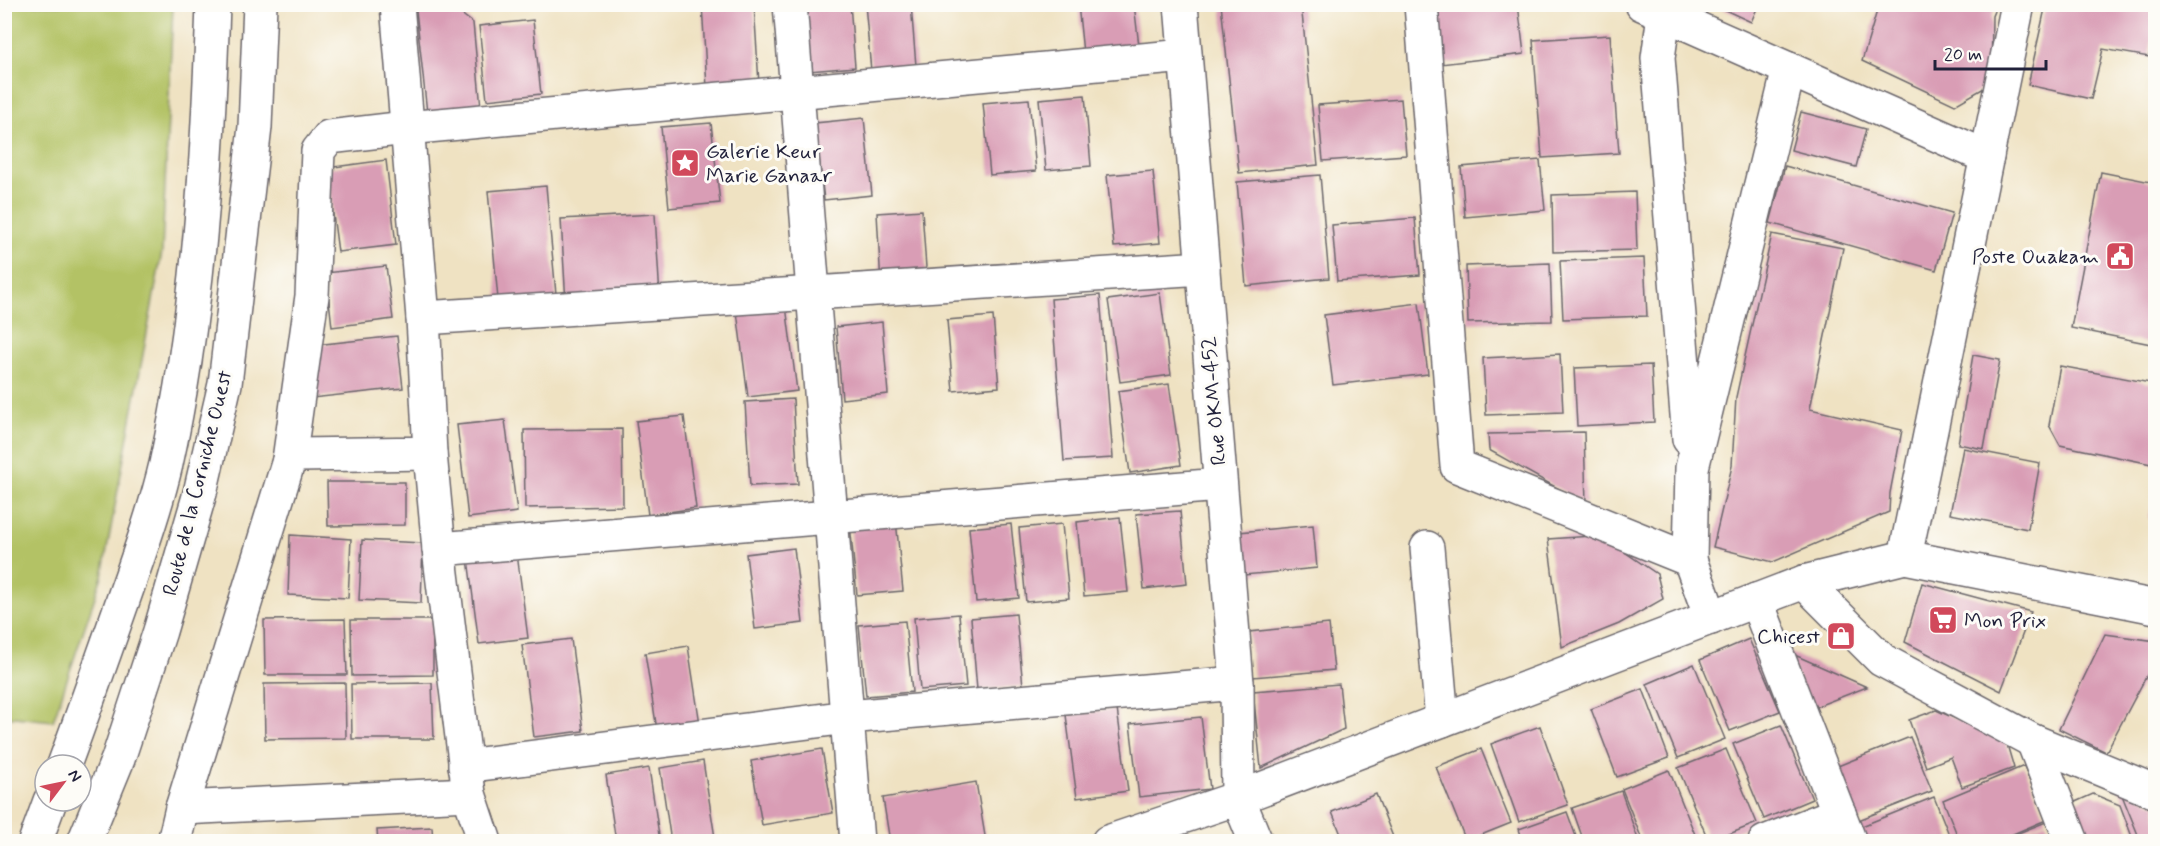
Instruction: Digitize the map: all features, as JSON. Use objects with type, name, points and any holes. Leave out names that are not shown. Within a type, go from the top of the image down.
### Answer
[{"type":"main road","name":"Route de la Corniche Ouest","points":[[68,753],[142,546],[165,466],[180,392],[198,258],[209,126],[213,4]]},
{"type":"main road","name":"Route de la Corniche Ouest","points":[[84,842],[118,759],[160,631],[200,493],[225,384],[255,127],[260,4]]},
{"type":"main road","points":[[397,4],[439,549],[467,780],[485,842]]},
{"type":"main road","points":[[790,4],[857,842]]},
{"type":"main road","name":"Rue OKM-452","points":[[1181,4],[1237,683],[1238,798]]},
{"type":"main road","points":[[1421,4],[1456,466],[1690,560]]},
{"type":"main road","points":[[1905,557],[2018,4]]},
{"type":"main road","points":[[1711,618],[1690,560],[1692,468],[1653,10],[1987,157]]},
{"type":"main road","points":[[174,842],[182,808],[289,460],[312,296],[318,151],[329,137],[1185,56]]},
{"type":"main road","points":[[1692,468],[1789,69]]},
{"type":"main road","points":[[423,318],[1203,268]]},
{"type":"main road","points":[[289,460],[298,455],[430,453]]},
{"type":"main road","points":[[439,549],[1220,485]]},
{"type":"main road","points":[[1427,548],[1442,720]]},
{"type":"main road","points":[[1108,842],[1238,798],[1804,582],[1905,557],[2156,607]]},
{"type":"main road","points":[[1804,582],[1882,660],[2033,741],[2156,792]]},
{"type":"main road","points":[[1756,600],[1844,827],[1765,842]]},
{"type":"main road","points":[[182,808],[467,780],[848,717],[1237,683]]},
{"type":"main road","points":[[2033,741],[2072,842]]},
{"type":"main road","points":[[1238,798],[1256,842]]},
{"type":"main road","points":[[35,842],[46,813]]},
{"type":"green space","points":[[4,5],[173,5],[162,252],[102,576],[53,721],[5,716]]},
{"type":"building","points":[[702,4],[754,4],[759,84],[707,87]]},
{"type":"building","points":[[804,4],[850,4],[855,67],[809,71]]},
{"type":"building","points":[[865,4],[911,4],[916,66],[871,71]]},
{"type":"building","points":[[1078,4],[1134,4],[1139,46],[1083,53]]},
{"type":"building","points":[[1221,4],[1301,4],[1318,165],[1239,173]]},
{"type":"building","points":[[1434,4],[1518,4],[1524,54],[1441,64]]},
{"type":"building","points":[[1712,4],[1759,4],[1751,22]]},
{"type":"building","points":[[1879,4],[1933,4],[1940,8],[1942,4],[1997,4],[1992,16],[1991,84],[1955,105],[1862,61]]},
{"type":"building","points":[[2046,4],[2156,4],[2156,18],[2149,57],[2103,49],[2091,99],[2028,85]]},
{"type":"building","points":[[452,7],[473,23],[481,108],[427,113],[416,10]]},
{"type":"building","points":[[533,20],[541,94],[487,100],[479,26]]},
{"type":"building","points":[[1610,35],[1619,153],[1542,158],[1533,40]]},
{"type":"building","points":[[1085,95],[1091,166],[1046,170],[1039,99]]},
{"type":"building","points":[[1029,99],[1036,171],[990,175],[983,103]]},
{"type":"building","points":[[1401,99],[1406,155],[1323,161],[1318,105]]},
{"type":"building","points":[[1801,112],[1866,129],[1856,167],[1791,150]]},
{"type":"building","points":[[864,118],[872,195],[824,200],[815,123]]},
{"type":"building","points":[[711,123],[720,203],[669,208],[661,127]]},
{"type":"building","points":[[386,160],[396,245],[338,252],[327,168]]},
{"type":"building","points":[[1540,160],[1545,210],[1465,217],[1461,167]]},
{"type":"building","points":[[1785,166],[1952,213],[1936,270],[1770,223]]},
{"type":"building","points":[[1153,171],[1160,243],[1114,247],[1107,175]]},
{"type":"building","name":"Poste Ouakam","points":[[2101,172],[2156,183],[2156,345],[2071,328]]},
{"type":"building","points":[[1320,175],[1329,278],[1246,286],[1237,182]]},
{"type":"building","points":[[546,186],[557,305],[499,310],[488,191]]},
{"type":"building","points":[[1635,192],[1637,250],[1553,252],[1552,195]]},
{"type":"building","points":[[922,210],[927,282],[881,285],[877,213]]},
{"type":"building","points":[[655,214],[660,298],[566,303],[561,219]]},
{"type":"building","points":[[1415,218],[1420,275],[1337,281],[1332,225]]},
{"type":"building","points":[[1772,234],[1843,248],[1810,409],[1902,430],[1890,493],[1889,512],[1773,562],[1713,547],[1732,466],[1736,397]]},
{"type":"building","points":[[1644,258],[1647,316],[1563,319],[1560,261]]},
{"type":"building","points":[[1550,263],[1552,321],[1468,323],[1466,266]]},
{"type":"building","points":[[386,266],[393,319],[332,327],[326,273]]},
{"type":"building","points":[[1160,293],[1171,375],[1120,382],[1108,300]]},
{"type":"building","points":[[1100,295],[1113,458],[1064,461],[1051,299]]},
{"type":"building","points":[[785,298],[797,391],[748,397],[736,304]]},
{"type":"building","points":[[1419,303],[1428,374],[1333,385],[1324,315]]},
{"type":"building","points":[[993,316],[999,387],[953,391],[947,320]]},
{"type":"building","points":[[882,322],[888,394],[842,399],[836,327]]},
{"type":"building","points":[[397,336],[403,388],[312,398],[306,346]]},
{"type":"building","points":[[1560,354],[1563,412],[1486,415],[1483,358]]},
{"type":"building","points":[[1973,355],[2000,360],[1984,449],[1958,444]]},
{"type":"building","points":[[1651,365],[1654,422],[1577,426],[1574,368]]},
{"type":"building","points":[[2060,366],[2156,384],[2156,465],[2060,445],[2049,425]]},
{"type":"building","points":[[1169,384],[1181,465],[1130,473],[1118,391]]},
{"type":"building","points":[[793,399],[798,484],[750,486],[745,402]]},
{"type":"building","points":[[684,416],[696,508],[648,515],[636,421]]},
{"type":"building","points":[[505,420],[517,512],[468,518],[457,425]]},
{"type":"building","points":[[622,429],[623,506],[525,508],[524,430]]},
{"type":"building","points":[[1584,432],[1586,504],[1489,450],[1488,434]]},
{"type":"building","points":[[1963,448],[2040,463],[2028,529],[1950,514]]},
{"type":"building","points":[[327,482],[405,482],[405,525],[328,526]]},
{"type":"building","points":[[2154,493],[2156,493],[2156,520],[2149,519]]},
{"type":"building","points":[[1180,511],[1187,584],[1144,589],[1136,514]]},
{"type":"building","points":[[1120,517],[1128,592],[1084,596],[1077,522]]},
{"type":"building","points":[[896,520],[903,591],[857,595],[850,524]]},
{"type":"building","points":[[1011,524],[1019,598],[976,602],[969,528]]},
{"type":"building","points":[[1062,524],[1069,598],[1026,602],[1019,528]]},
{"type":"building","points":[[1313,525],[1317,568],[1244,575],[1239,532]]},
{"type":"building","points":[[290,535],[351,539],[348,598],[288,595]]},
{"type":"building","points":[[1592,536],[1614,545],[1657,574],[1663,599],[1619,624],[1562,647],[1548,539]]},
{"type":"building","points":[[362,540],[423,543],[421,603],[359,600]]},
{"type":"building","points":[[516,546],[528,638],[479,644],[467,551]]},
{"type":"building","points":[[794,548],[803,623],[755,629],[746,554]]},
{"type":"building","points":[[1922,583],[2031,612],[2001,691],[1905,642]]},
{"type":"building","points":[[959,614],[966,686],[920,690],[914,618]]},
{"type":"building","points":[[1016,614],[1023,686],[977,690],[971,618]]},
{"type":"building","points":[[345,619],[347,675],[265,675],[264,620]]},
{"type":"building","points":[[351,620],[433,620],[433,675],[352,676]]},
{"type":"building","points":[[905,621],[912,692],[866,696],[859,625]]},
{"type":"building","points":[[1329,624],[1334,670],[1253,677],[1249,632]]},
{"type":"building","points":[[2105,634],[2156,641],[2156,658],[2106,752],[2059,729]]},
{"type":"building","points":[[571,639],[583,731],[534,737],[522,645]]},
{"type":"building","points":[[1749,639],[1780,711],[1730,731],[1700,660]]},
{"type":"building","points":[[688,646],[700,724],[657,730],[645,653]]},
{"type":"building","points":[[1788,652],[1867,687],[1810,709]]},
{"type":"building","points":[[1694,664],[1725,739],[1678,758],[1647,684]]},
{"type":"building","points":[[345,683],[346,738],[265,739],[264,684]]},
{"type":"building","points":[[432,683],[434,739],[352,739],[351,684]]},
{"type":"building","points":[[1339,684],[1344,729],[1261,768],[1253,691]]},
{"type":"building","points":[[1643,689],[1669,758],[1617,777],[1591,709]]},
{"type":"building","points":[[1117,709],[1128,791],[1077,798],[1066,715]]},
{"type":"building","points":[[1936,710],[2006,741],[2014,768],[1962,787],[1951,757],[1926,767],[1909,720]]},
{"type":"building","points":[[1201,717],[1210,789],[1139,797],[1130,724]]},
{"type":"building","points":[[1781,725],[1812,799],[1764,819],[1733,744]]},
{"type":"building","points":[[1540,726],[1568,805],[1519,822],[1491,744]]},
{"type":"building","points":[[1910,737],[1932,791],[1851,823],[1828,770]]},
{"type":"building","points":[[822,749],[833,813],[762,825],[751,761]]},
{"type":"building","points":[[1481,749],[1511,823],[1466,841],[1436,767]]},
{"type":"building","points":[[1726,749],[1757,823],[1709,842],[1678,768]]},
{"type":"building","points":[[703,761],[715,838],[694,842],[671,842],[660,768]]},
{"type":"building","points":[[2024,766],[2046,820],[1994,842],[1960,842],[1943,800]]},
{"type":"building","points":[[649,768],[660,842],[616,842],[606,775]]},
{"type":"building","points":[[1669,770],[1698,842],[1643,842],[1622,789]]},
{"type":"building","points":[[976,782],[986,842],[890,842],[883,798]]},
{"type":"building","points":[[2119,788],[2156,804],[2156,842],[2141,842]]},
{"type":"building","points":[[1621,791],[1639,842],[1584,842],[1572,808]]},
{"type":"building","points":[[1376,794],[1395,842],[1344,842],[1332,812]]},
{"type":"building","points":[[2093,794],[2120,805],[2134,842],[2088,842],[2073,803]]},
{"type":"building","points":[[1934,797],[1952,842],[1857,842],[1852,830]]},
{"type":"building","points":[[1567,812],[1578,842],[1523,842],[1519,829]]},
{"type":"building","points":[[2046,822],[2054,842],[1999,842],[1999,841]]},
{"type":"building","points":[[432,827],[433,842],[378,842],[377,830]]},
{"type":"building","points":[[1830,835],[1832,842],[1814,842]]},
{"type":"place","name":"Galerie Keur Marie Ganaar","points":[[685,163]]},
{"type":"place","name":"Poste Ouakam","points":[[2120,256]]},
{"type":"place","name":"Mon Prix","points":[[1943,620]]},
{"type":"place","name":"Chicest","points":[[1841,636]]}]
